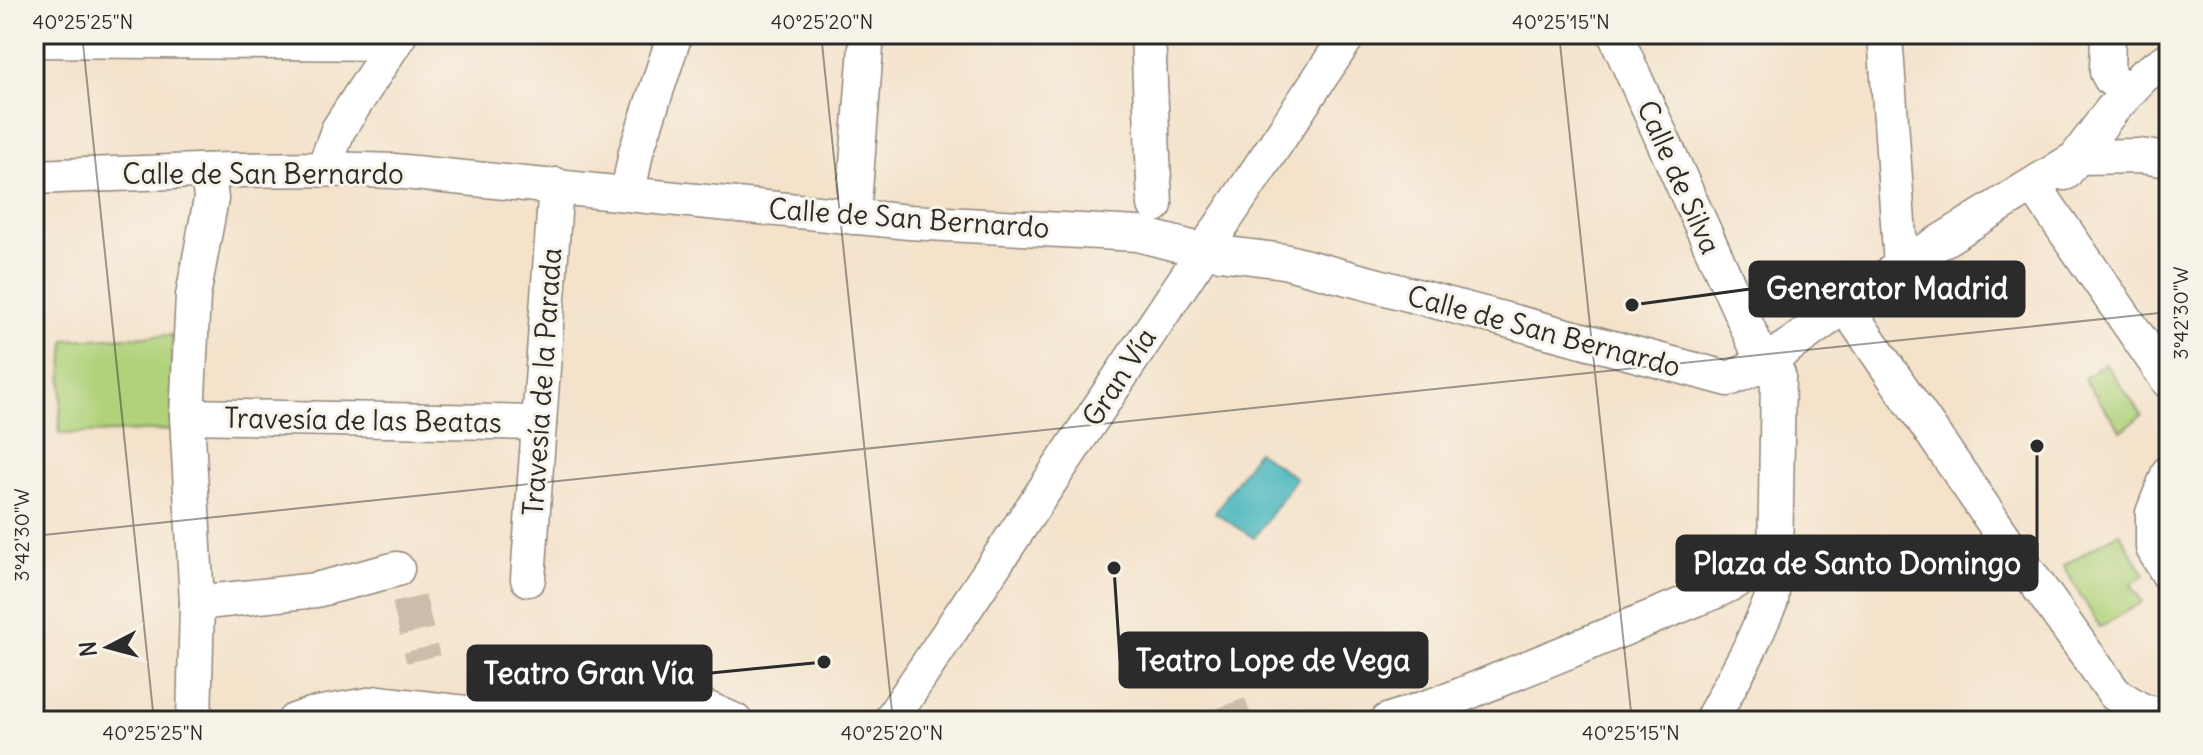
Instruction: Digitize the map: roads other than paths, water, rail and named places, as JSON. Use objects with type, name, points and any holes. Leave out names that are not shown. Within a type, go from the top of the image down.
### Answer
[{"type":"street","points":[[628,193],[636,152],[675,34]]},
{"type":"street","points":[[853,217],[867,34]]},
{"type":"street","points":[[1148,34],[1155,205]]},
{"type":"street","name":"Gran Vía","points":[[890,721],[1349,34]]},
{"type":"street","name":"Calle de Silva","points":[[1615,34],[1771,369]]},
{"type":"street","points":[[1885,34],[1898,281]]},
{"type":"street","points":[[2108,34],[2107,72],[2116,131],[2123,143],[2155,158]]},
{"type":"street","points":[[34,40],[397,38]]},
{"type":"street","points":[[324,169],[338,130],[397,38]]},
{"type":"street","points":[[1771,369],[1857,323],[1898,281],[2041,196],[2078,157],[2111,95],[2143,76],[2163,48]]},
{"type":"street","points":[[1771,369],[2078,157],[2155,158]]},
{"type":"street","name":"Calle de San Bernardo","points":[[34,177],[324,169],[394,171],[853,217],[1138,234],[1203,251],[1284,261],[1729,379],[1771,369]]},
{"type":"street","points":[[194,721],[197,603],[187,416],[193,296],[211,199],[208,171]]},
{"type":"street","name":"Travesía de la Parada","points":[[528,579],[556,185]]},
{"type":"street","points":[[2041,196],[2169,382]]},
{"type":"street","points":[[1857,323],[2115,694],[2149,713]]},
{"type":"street","points":[[1711,721],[1771,601],[1775,562],[1771,369]]},
{"type":"street","name":"Travesía de las Beatas","points":[[187,416],[539,423]]},
{"type":"street","points":[[2169,472],[2153,513],[2153,548],[2169,575]]},
{"type":"street","points":[[1387,721],[1454,698],[1716,591],[1775,562]]},
{"type":"street","points":[[197,603],[316,590],[397,569]]},
{"type":"street","points":[[538,675],[595,675],[634,682],[682,697],[735,721]]},
{"type":"street","points":[[294,721],[379,703],[519,719],[624,700],[650,701],[683,708],[710,721]]},
{"type":"water","points":[[1257,451],[1296,478],[1254,538],[1215,513]]},
{"type":"tunnel","points":[[409,599],[423,659]]},
{"type":"tunnel","points":[[1229,704],[1235,721]]},
{"type":"place","name":"Generator Madrid","points":[[1632,305]]},
{"type":"place","name":"Plaza de Santo Domingo","points":[[2037,446]]},
{"type":"place","name":"Teatro Lope de Vega","points":[[1114,568]]},
{"type":"place","name":"Teatro Gran Vía","points":[[824,662]]}]
